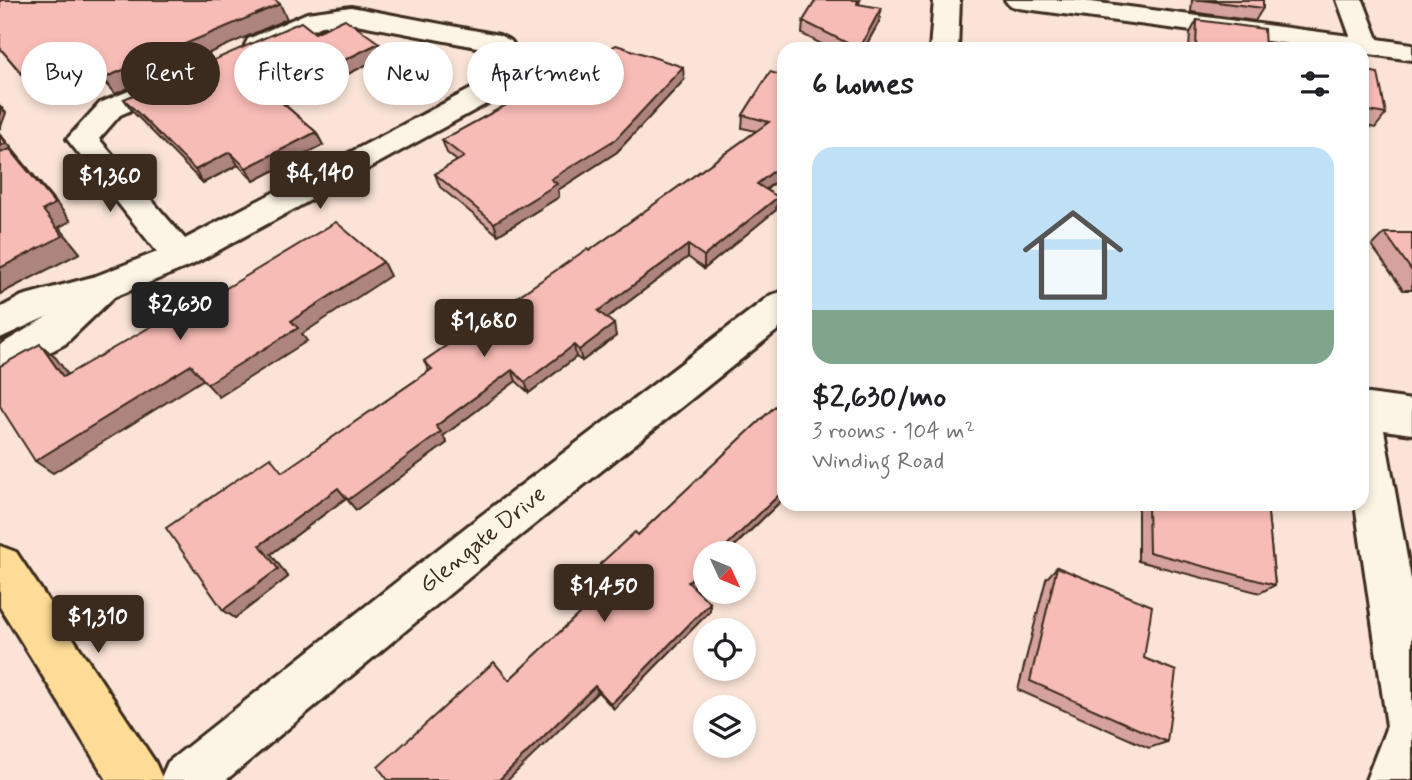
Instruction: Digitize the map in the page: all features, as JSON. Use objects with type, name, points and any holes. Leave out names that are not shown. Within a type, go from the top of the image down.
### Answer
[{"type":"main road","points":[[0,567],[138,780]]},
{"type":"street","points":[[944,42],[947,0]]},
{"type":"street","points":[[1018,0],[1337,42]]},
{"type":"street","points":[[1350,0],[1366,42]]},
{"type":"street","points":[[0,324],[35,306],[104,287],[180,256],[509,80],[512,63],[501,47],[490,41],[351,15],[316,19],[231,56]]},
{"type":"street","points":[[1369,46],[1412,52]]},
{"type":"street","points":[[121,104],[110,109],[82,139],[180,256]]},
{"type":"street","points":[[0,363],[52,334],[104,287]]},
{"type":"street","name":"Glengate Drive","points":[[186,780],[485,538],[777,310]]},
{"type":"street","points":[[1369,413],[1412,417]]},
{"type":"street","points":[[1369,456],[1412,726],[1392,780]]},
{"type":"building","points":[[0,0],[275,0],[280,4],[190,42],[121,42],[121,71],[107,77],[107,42],[21,42],[21,73],[0,48]]},
{"type":"building","points":[[816,0],[858,0],[857,4],[881,8],[863,42],[845,42],[803,21]]},
{"type":"building","points":[[1202,0],[1263,0],[1263,8]]},
{"type":"building","points":[[345,19],[378,42],[363,42],[363,51],[349,58],[349,42],[255,42],[301,22],[315,33]]},
{"type":"building","points":[[1197,20],[1264,29],[1265,42],[1196,42]]},
{"type":"building","points":[[624,48],[683,67],[616,139],[551,179],[557,184],[494,223],[435,174],[464,157],[442,140],[506,105],[624,105]]},
{"type":"building","points":[[234,51],[234,105],[285,105],[316,132],[246,168],[230,152],[195,170],[130,105],[220,105],[220,57]]},
{"type":"building","points":[[1369,71],[1378,73],[1386,114],[1369,111]]},
{"type":"building","points":[[770,72],[777,74],[777,168],[757,184],[777,198],[704,256],[688,245],[598,311],[614,324],[579,350],[574,345],[525,382],[512,370],[436,426],[441,432],[348,500],[338,488],[260,545],[278,569],[223,610],[166,528],[270,457],[282,472],[432,369],[424,361],[587,249],[589,251],[769,122],[743,115]]},
{"type":"building","points":[[0,136],[7,144],[0,145]]},
{"type":"building","points":[[10,149],[55,204],[43,210],[63,236],[0,268],[0,153]]},
{"type":"building","points":[[336,222],[383,262],[291,321],[298,328],[207,384],[191,365],[35,461],[0,406],[0,366],[40,344],[63,377],[157,323],[149,314],[197,287],[208,299]]},
{"type":"building","points":[[1385,233],[1412,233],[1412,271]]},
{"type":"building","points":[[777,405],[777,497],[731,541],[693,541],[693,577],[688,582],[693,587],[693,604],[709,604],[611,704],[595,686],[499,780],[388,780],[378,767],[494,662],[509,680],[616,579],[600,564],[635,532],[638,535]]},
{"type":"building","points":[[1148,511],[1268,511],[1275,585],[1149,552]]},
{"type":"building","points":[[1057,567],[1152,606],[1144,658],[1176,671],[1167,742],[1030,681]]}]
